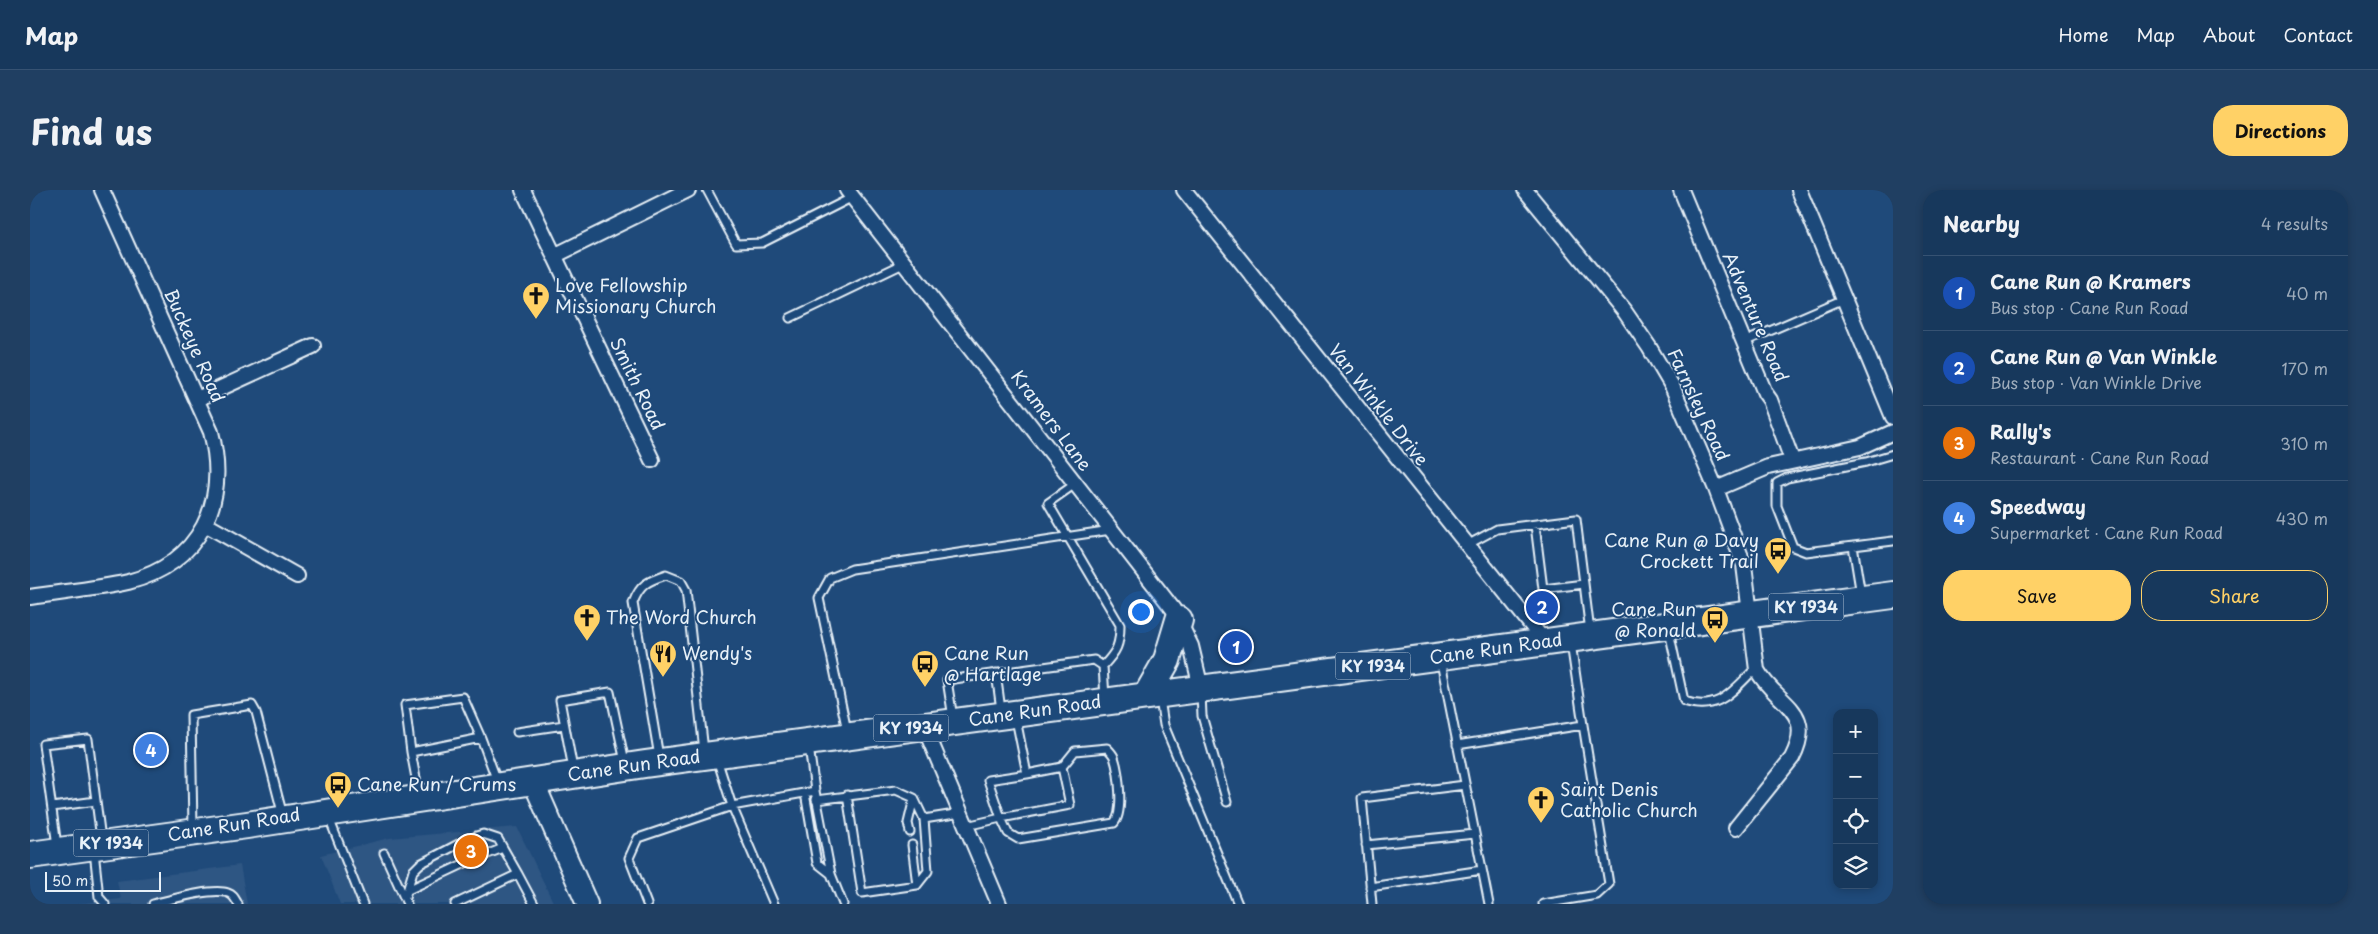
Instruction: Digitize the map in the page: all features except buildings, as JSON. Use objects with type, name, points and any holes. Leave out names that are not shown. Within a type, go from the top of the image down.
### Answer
[{"type":"highway","name":"Cane Run Road","points":[[30,855],[660,762],[1893,595]]},
{"type":"highway","points":[[1153,694],[1167,660],[1179,620]]},
{"type":"main road","points":[[533,782],[587,904]]},
{"type":"street","name":"Buckeye Road","points":[[30,597],[128,582],[150,574],[178,557],[205,524],[214,502],[218,467],[211,432],[102,190]]},
{"type":"street","name":"Smith Road","points":[[522,190],[652,460]]},
{"type":"street","points":[[554,256],[688,190]]},
{"type":"street","name":"Van Winkle Drive","points":[[1184,190],[1467,545],[1569,639]]},
{"type":"street","name":"Farnsley Road","points":[[1525,190],[1625,312],[1649,347],[1686,415],[1744,565],[1756,668]]},
{"type":"street","name":"Adventure Road","points":[[1681,190],[1770,400],[1792,460]]},
{"type":"street","points":[[1799,190],[1893,417]]},
{"type":"street","name":"Kramers Lane","points":[[850,194],[1173,609],[1191,646],[1201,688]]},
{"type":"street","points":[[197,399],[313,346]]},
{"type":"street","points":[[1716,489],[1749,474],[1792,460],[1860,447],[1893,432]]},
{"type":"street","points":[[205,524],[297,576]]},
{"type":"street","points":[[1736,828],[1792,758],[1800,737],[1801,727],[1792,708],[1762,681],[1756,668]]},
{"type":"street","points":[[924,726],[999,904]]},
{"type":"lane","points":[[707,190],[736,244],[762,244],[850,194]]},
{"type":"lane","points":[[790,318],[905,263]]},
{"type":"lane","points":[[1744,342],[1844,300]]},
{"type":"lane","points":[[1893,454],[1866,462],[1787,478],[1777,483],[1777,506],[1792,547],[1806,552],[1893,542]]},
{"type":"lane","points":[[1075,484],[1048,503],[1065,536],[1120,625],[1120,642],[1113,655],[1103,666],[1105,701]]},
{"type":"lane","points":[[1467,545],[1497,529],[1576,520],[1584,584],[1569,639],[1609,884],[1597,896],[1543,904]]},
{"type":"lane","points":[[1535,525],[1543,589],[1584,584]]},
{"type":"lane","points":[[849,736],[844,724],[820,598],[830,578],[852,569],[1111,530]]},
{"type":"lane","points":[[1853,546],[1861,599]]},
{"type":"lane","points":[[660,762],[634,603],[638,591],[644,583],[666,575],[681,581],[686,590],[710,756],[774,904]]},
{"type":"lane","points":[[1667,625],[1684,701],[1699,706],[1721,702],[1756,668]]},
{"type":"lane","points":[[1440,656],[1489,904]]},
{"type":"lane","points":[[954,722],[948,680],[1094,660],[1103,666]]},
{"type":"lane","points":[[996,673],[1027,774]]},
{"type":"lane","points":[[1201,688],[1202,716],[1227,802]]},
{"type":"lane","points":[[574,775],[560,700],[610,692],[626,767]]},
{"type":"lane","points":[[1153,694],[1238,904]]},
{"type":"lane","points":[[420,798],[411,752],[405,705],[463,698],[481,738],[498,786]]},
{"type":"lane","points":[[193,832],[191,715],[252,705],[256,712],[283,818]]},
{"type":"lane","points":[[517,732],[564,725]]},
{"type":"lane","points":[[1457,745],[1583,725]]},
{"type":"lane","points":[[411,752],[481,738]]},
{"type":"lane","points":[[57,851],[43,744],[88,739],[96,801],[99,897],[105,904]]},
{"type":"lane","points":[[808,743],[814,791],[831,874],[843,904]]},
{"type":"lane","points":[[1107,748],[1114,756],[1121,809],[1119,818],[1114,823],[1018,839],[1008,833],[988,780],[1062,767],[1075,751],[1107,748]]},
{"type":"lane","points":[[966,826],[1070,805],[1062,767]]},
{"type":"lane","points":[[1372,904],[1362,798],[1465,784]]},
{"type":"lane","points":[[816,800],[847,795],[896,790],[914,798],[924,819],[928,871],[917,885],[862,893],[847,795]]},
{"type":"lane","points":[[647,904],[629,858],[638,838],[732,806],[814,791]]},
{"type":"lane","points":[[805,793],[817,863],[831,874]]},
{"type":"lane","points":[[910,832],[908,823],[914,798]]},
{"type":"lane","points":[[52,807],[96,801]]},
{"type":"lane","points":[[326,811],[363,904]]},
{"type":"lane","points":[[924,819],[961,813]]},
{"type":"lane","points":[[476,836],[483,834],[498,839],[534,904]]},
{"type":"lane","points":[[1366,846],[1475,834]]},
{"type":"lane","points":[[406,901],[413,871],[420,864],[468,839]]},
{"type":"lane","points":[[912,845],[917,885]]},
{"type":"lane","points":[[408,890],[503,848]]},
{"type":"lane","points":[[384,853],[406,901]]},
{"type":"lane","points":[[1370,887],[1482,870]]},
{"type":"lane","points":[[455,904],[518,874]]},
{"type":"lane","points":[[153,904],[215,891],[226,892],[233,896],[238,904]]},
{"type":"shaded area","points":[[517,827],[554,904],[340,904],[321,855],[389,838]]},
{"type":"shaded area","points":[[240,865],[247,904],[78,904],[121,899],[117,881]]},
{"type":"place","name":"Love Fellowship Missionary Church","points":[[536,320]]},
{"type":"place","name":"Cane Run @ Davy Crockett Trail","points":[[1778,575]]},
{"type":"place","name":"Cane Run @ Van Winkle","points":[[1542,607]]},
{"type":"place","name":"The Word Church","points":[[587,642]]},
{"type":"place","name":"Cane Run @ Ronald","points":[[1715,644]]},
{"type":"place","name":"Cane Run @ Kramers","points":[[1236,647]]},
{"type":"place","name":"Wendy's","points":[[663,678]]},
{"type":"place","name":"Cane Run @ Hartlage","points":[[925,688]]},
{"type":"place","name":"Speedway","points":[[151,750]]},
{"type":"place","name":"Cane Run / Crums","points":[[338,809]]},
{"type":"place","name":"Saint Denis Catholic Church","points":[[1541,824]]},
{"type":"place","name":"Rally's","points":[[471,851]]}]
